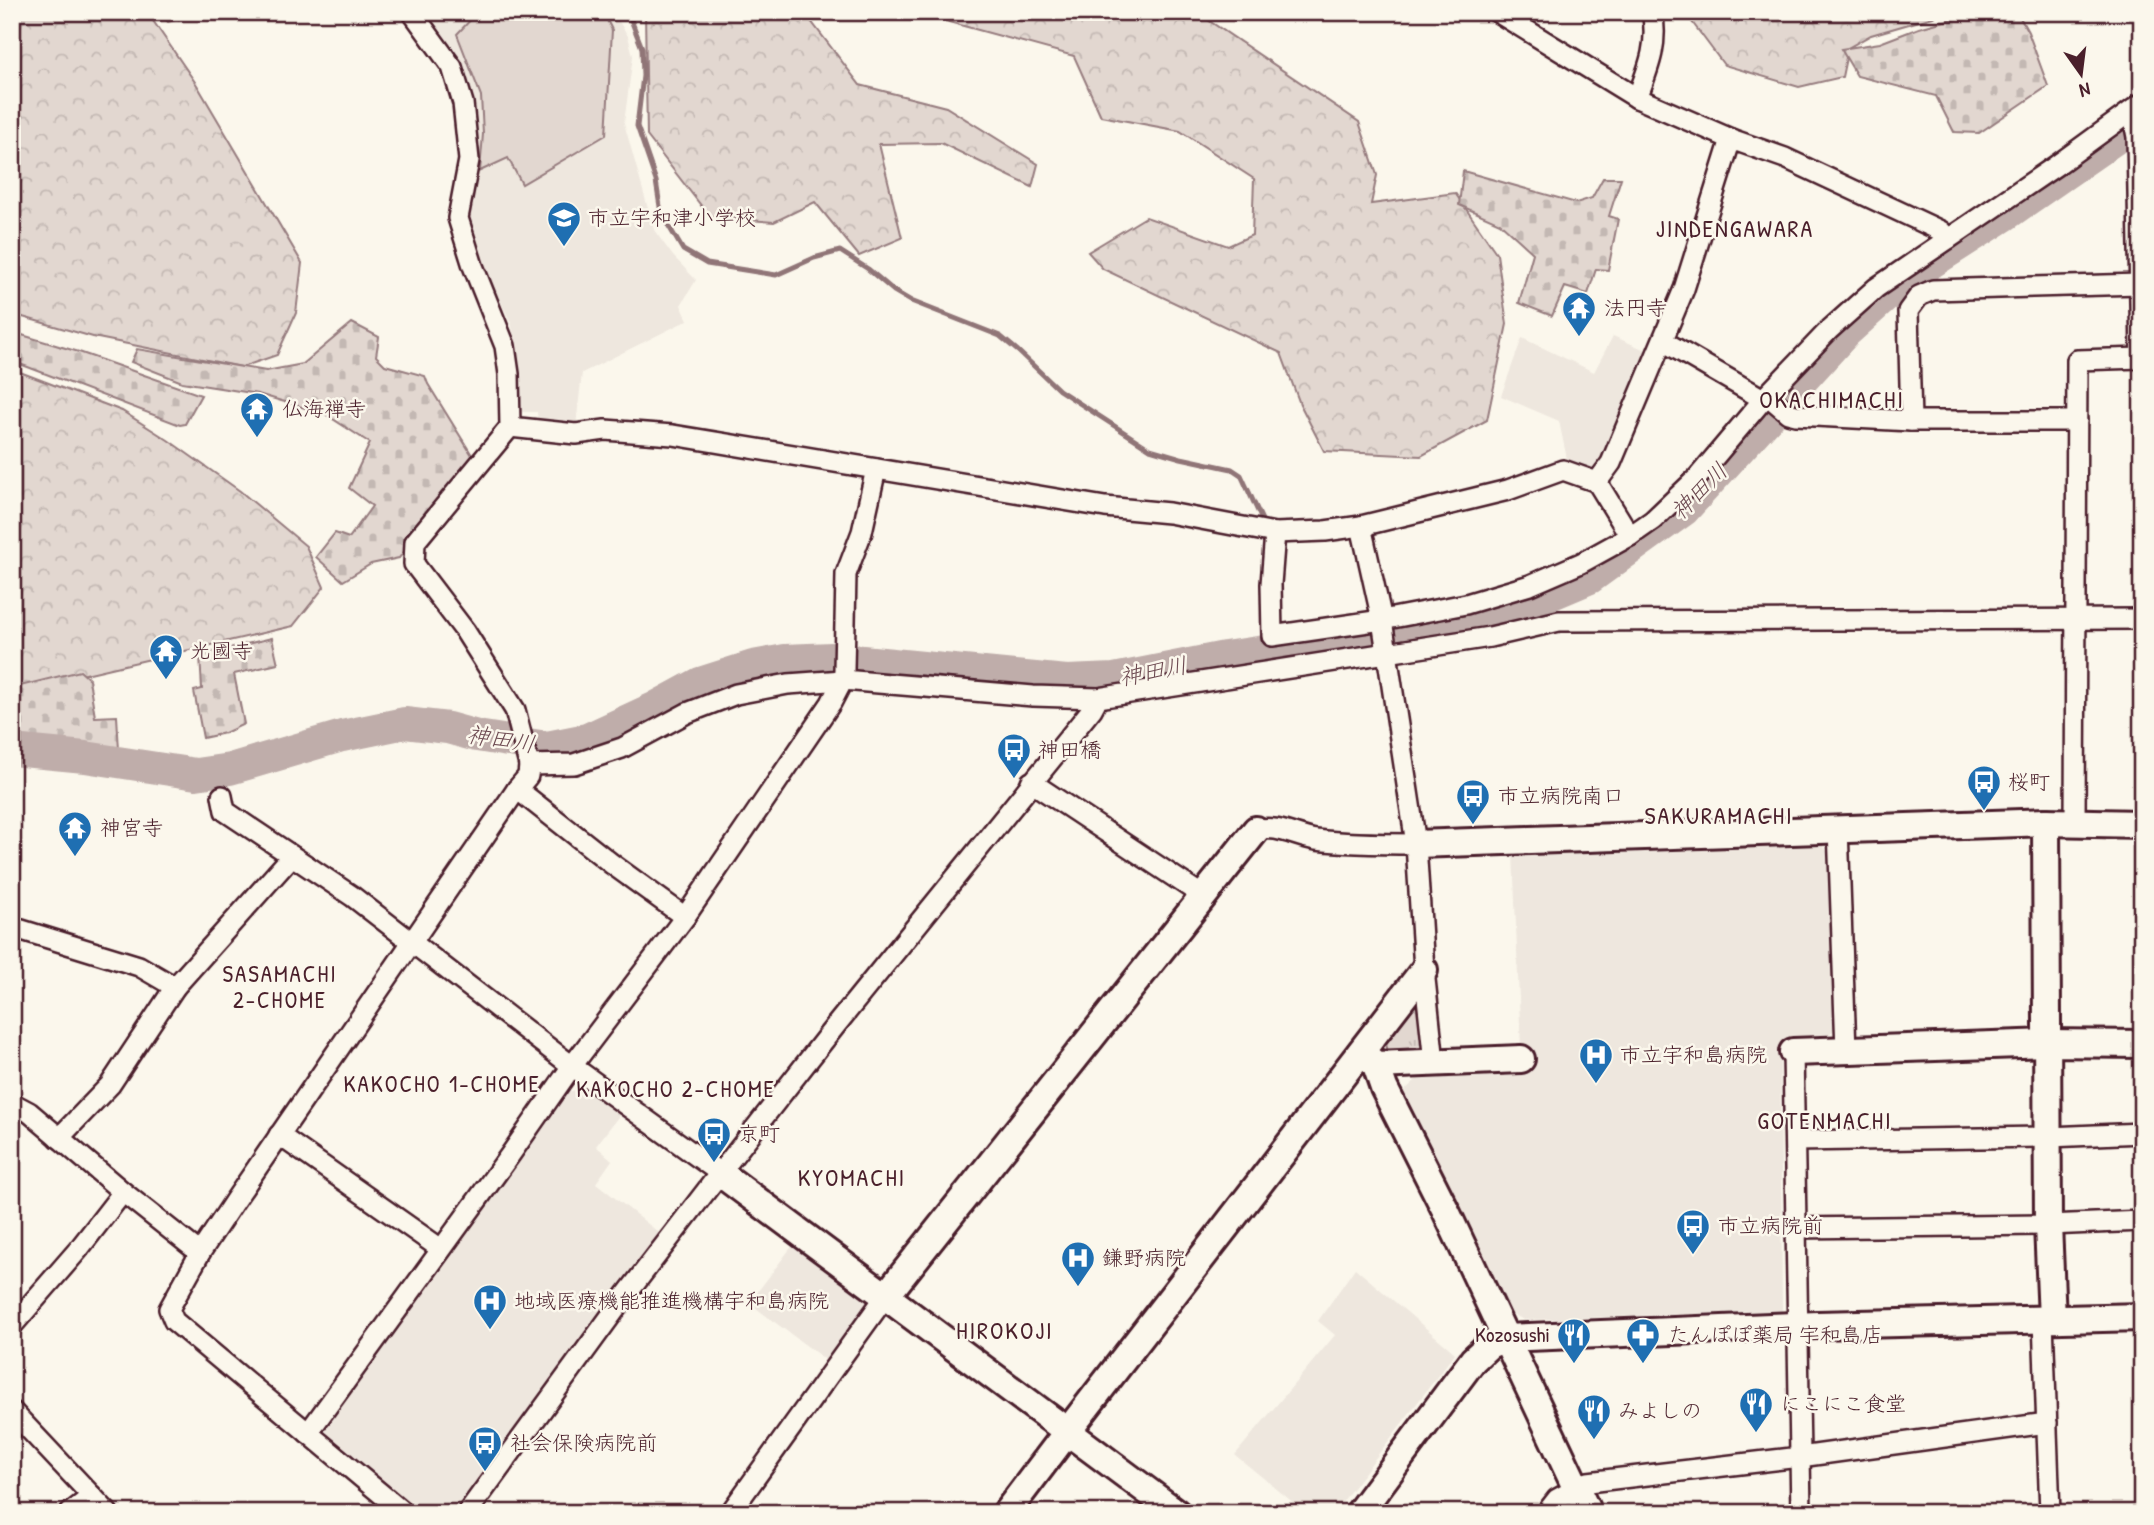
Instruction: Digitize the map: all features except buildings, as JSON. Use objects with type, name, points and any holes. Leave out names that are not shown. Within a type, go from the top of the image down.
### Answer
[{"type":"street","points":[[404,1513],[174,1321],[169,1309],[200,1253],[279,1135],[528,776],[528,761],[515,710],[465,631],[414,564],[415,542],[510,427],[509,374],[505,346],[473,265],[458,218],[469,160],[463,103],[452,66],[412,12]]},
{"type":"street","points":[[1497,12],[1637,99],[1731,139],[1785,158],[1941,231],[1948,239]]},
{"type":"street","points":[[1637,99],[1653,57],[1652,12]]},
{"type":"street","points":[[2074,822],[2077,360],[2141,358],[2141,218],[2136,115]]},
{"type":"street","points":[[1275,533],[1271,584],[1272,636],[1383,623],[1466,604],[1530,585],[1581,563],[1653,520],[1697,478],[1829,330],[1877,288],[2136,115]]},
{"type":"street","points":[[1597,482],[1611,463],[1684,289],[1731,139]]},
{"type":"street","points":[[1911,421],[1908,310],[1919,296],[1933,290],[2140,284]]},
{"type":"street","points":[[1663,341],[1767,398],[1788,413],[1796,415],[1911,421],[2077,421]]},
{"type":"street","points":[[510,427],[576,434],[605,430],[674,435],[1105,507],[1169,513],[1275,533],[1361,526],[1508,490],[1563,470],[1597,482],[1630,536]]},
{"type":"street","points":[[309,1433],[572,1066],[685,917],[831,703],[844,667],[846,574],[862,532],[877,469]]},
{"type":"street","points":[[1361,526],[1383,623],[1416,844],[1424,971],[1434,1062]]},
{"type":"street","points":[[528,761],[574,764],[622,748],[687,713],[736,694],[788,684],[844,667],[1033,696],[1098,698],[1386,649],[1490,637],[1559,621],[2142,618]]},
{"type":"street","points":[[467,1513],[623,1299],[720,1173],[1092,709],[1098,698]]},
{"type":"street","points":[[1031,782],[1203,896]]},
{"type":"street","points":[[517,789],[685,917]]},
{"type":"street","points":[[222,796],[225,811],[352,896],[572,1066],[1177,1513]]},
{"type":"street","points":[[2046,822],[2046,1043],[2049,1137],[2047,1423],[2050,1513]]},
{"type":"street","points":[[730,1513],[885,1297],[1256,830],[1266,827],[1312,839],[1340,842],[1416,844],[2046,822],[2142,824]]},
{"type":"street","points":[[1838,828],[1846,1050]]},
{"type":"street","points":[[59,1138],[110,1085],[175,987],[292,856]]},
{"type":"street","points":[[12,927],[139,966],[175,987]]},
{"type":"street","points":[[1006,1513],[1068,1431],[1368,1058],[1424,971]]},
{"type":"street","points":[[1801,1513],[1793,1052],[2046,1043],[2142,1044]]},
{"type":"street","points":[[1368,1058],[1434,1062],[1521,1059]]},
{"type":"street","points":[[1368,1058],[1445,1209],[1588,1513]]},
{"type":"street","points":[[12,1103],[29,1112],[200,1253]]},
{"type":"street","points":[[1794,1141],[2142,1133]]},
{"type":"street","points":[[279,1135],[441,1249]]},
{"type":"street","points":[[12,1325],[78,1251],[123,1192]]},
{"type":"street","points":[[1796,1228],[2142,1221]]},
{"type":"street","points":[[1359,1513],[1473,1360],[1489,1345],[1505,1338],[1798,1326],[2142,1317]]},
{"type":"street","points":[[12,1411],[107,1513]]},
{"type":"street","points":[[1546,1513],[1557,1499],[1588,1482],[1800,1457],[2047,1423]]},
{"type":"street","points":[[69,1513],[92,1496]]},
{"type":"shaded area","points":[[420,12],[613,12],[628,36],[633,56],[624,123],[654,230],[673,256],[696,280],[681,305],[688,320],[582,373],[576,426],[538,423],[537,412],[517,412],[520,364],[511,323],[466,224],[477,152],[472,95],[458,62]]},
{"type":"shaded area","points":[[1613,336],[1650,352],[1600,468],[1568,464],[1559,421],[1501,396],[1522,338],[1594,372]]},
{"type":"shaded area","name":"市立宇和島病院","points":[[1822,845],[1829,854],[1834,1030],[1822,1040],[1780,1043],[1782,1311],[1524,1320],[1511,1313],[1404,1091],[1417,1079],[1522,1074],[1513,852]]},
{"type":"shaded area","name":"地域医療機能推進機構宇和島病院","points":[[586,1088],[621,1113],[596,1146],[612,1160],[596,1183],[662,1235],[455,1513],[423,1513],[322,1434],[320,1427],[562,1093]]},
{"type":"shaded area","points":[[796,1241],[874,1298],[827,1361],[749,1303]]},
{"type":"shaded area","points":[[1355,1268],[1455,1353],[1334,1513],[1306,1513],[1235,1455],[1335,1335],[1318,1321]]},
{"type":"green space","points":[[12,12],[147,12],[197,85],[302,263],[296,313],[277,355],[242,367],[93,337],[12,314]]},
{"type":"green space","points":[[159,12],[208,12],[168,22]]},
{"type":"green space","points":[[478,12],[603,12],[612,30],[606,135],[522,184],[508,158],[480,171],[483,134],[481,96],[457,34]]},
{"type":"green space","points":[[645,12],[804,12],[860,85],[946,107],[1038,164],[1032,187],[941,143],[879,144],[902,238],[859,256],[815,202],[774,222],[710,217],[647,136]]},
{"type":"green space","points":[[932,12],[1196,12],[1359,122],[1377,175],[1371,204],[1455,193],[1497,254],[1507,324],[1487,420],[1421,456],[1324,451],[1300,404],[1281,353],[1103,269],[1088,252],[1146,217],[1228,246],[1252,235],[1254,179],[1180,131],[1101,116],[1074,56],[949,22]]},
{"type":"green space","points":[[1697,12],[1941,12],[1933,17],[1871,35],[1848,48],[1842,77],[1799,87],[1724,65],[1692,22]]},
{"type":"green space","points":[[1968,12],[2017,12],[2028,32],[2048,86],[1979,133],[1954,132],[1936,96],[1857,76],[1841,49],[1880,43]]},
{"type":"green space","points":[[1463,171],[1576,203],[1592,198],[1603,178],[1621,178],[1609,216],[1618,219],[1608,270],[1596,269],[1588,294],[1565,287],[1552,316],[1519,303],[1533,253],[1500,223],[1459,205]]},
{"type":"green space","points":[[352,323],[379,337],[376,356],[385,365],[425,376],[475,460],[399,558],[371,564],[343,581],[316,557],[335,533],[349,538],[372,506],[349,488],[370,443],[325,414],[258,394],[182,382],[131,362],[137,349],[266,371],[303,364]]},
{"type":"green space","points":[[12,332],[79,352],[201,395],[185,424],[180,425],[12,361]]},
{"type":"green space","points":[[12,369],[122,411],[240,491],[306,546],[324,587],[293,626],[12,691]]},
{"type":"green space","points":[[272,638],[278,664],[234,674],[244,724],[225,733],[203,738],[194,691],[202,689],[200,655]]},
{"type":"green space","points":[[80,671],[89,679],[95,717],[117,716],[119,750],[12,737],[12,688]]},
{"type":"green space","points":[[1417,1002],[1422,1004],[1426,1052],[1388,1052],[1385,1040],[1411,1005]]},
{"type":"waterway","points":[[628,12],[642,48],[643,76],[637,126],[656,181],[661,213],[683,250],[707,264],[776,275],[814,258],[840,251],[911,301],[1000,336],[1059,390],[1150,449],[1232,469],[1241,475],[1262,520]]},
{"type":"waterway","name":"神田川","points":[[12,750],[85,757],[196,774],[230,769],[342,736],[405,723],[448,728],[477,736],[547,747],[587,739],[700,683],[753,666],[785,660],[832,658],[1067,681],[1114,679],[1225,657],[1417,628],[1531,603],[1590,578],[1684,510],[1846,332],[1886,296],[1915,273],[2004,216],[2142,120]]},
{"type":"place","name":"市立宇和津小学校","points":[[564,248]]},
{"type":"place","name":"法円寺","points":[[1579,338]]},
{"type":"place","name":"仏海禅寺","points":[[257,439]]},
{"type":"place","name":"光國寺","points":[[166,681]]},
{"type":"place","name":"神田橋","points":[[1014,780]]},
{"type":"place","name":"桜町","points":[[1984,812]]},
{"type":"place","name":"市立病院南口","points":[[1473,826]]},
{"type":"place","name":"神宮寺","points":[[75,858]]},
{"type":"place","name":"市立宇和島病院","points":[[1596,1085]]},
{"type":"place","name":"京町","points":[[714,1164]]},
{"type":"place","name":"市立病院前","points":[[1693,1256]]},
{"type":"place","name":"鎌野病院","points":[[1078,1288]]},
{"type":"place","name":"地域医療機能推進機構宇和島病院","points":[[490,1331]]},
{"type":"place","name":"Kozosushi","points":[[1574,1365]]},
{"type":"place","name":"たんぽぽ薬局 宇和島店","points":[[1643,1365]]},
{"type":"place","name":"にこにこ食堂","points":[[1756,1434]]},
{"type":"place","name":"みよしの","points":[[1594,1441]]},
{"type":"place","name":"社会保険病院前","points":[[485,1473]]},
{"type":"district","name":"JINDENGAWARA","points":[[1735,229]]},
{"type":"district","name":"OKACHIMACHI","points":[[1832,400]]},
{"type":"district","name":"SAKURAMACHI","points":[[1719,816]]},
{"type":"district","name":"SASAMACHI 2-CHOME","points":[[280,987]]},
{"type":"district","name":"KAKOCHO 1-CHOME","points":[[442,1084]]},
{"type":"district","name":"KAKOCHO 2-CHOME","points":[[676,1089]]},
{"type":"district","name":"GOTENMACHI","points":[[1825,1121]]},
{"type":"district","name":"KYOMACHI","points":[[852,1178]]},
{"type":"district","name":"HIROKOJI","points":[[1005,1331]]}]
